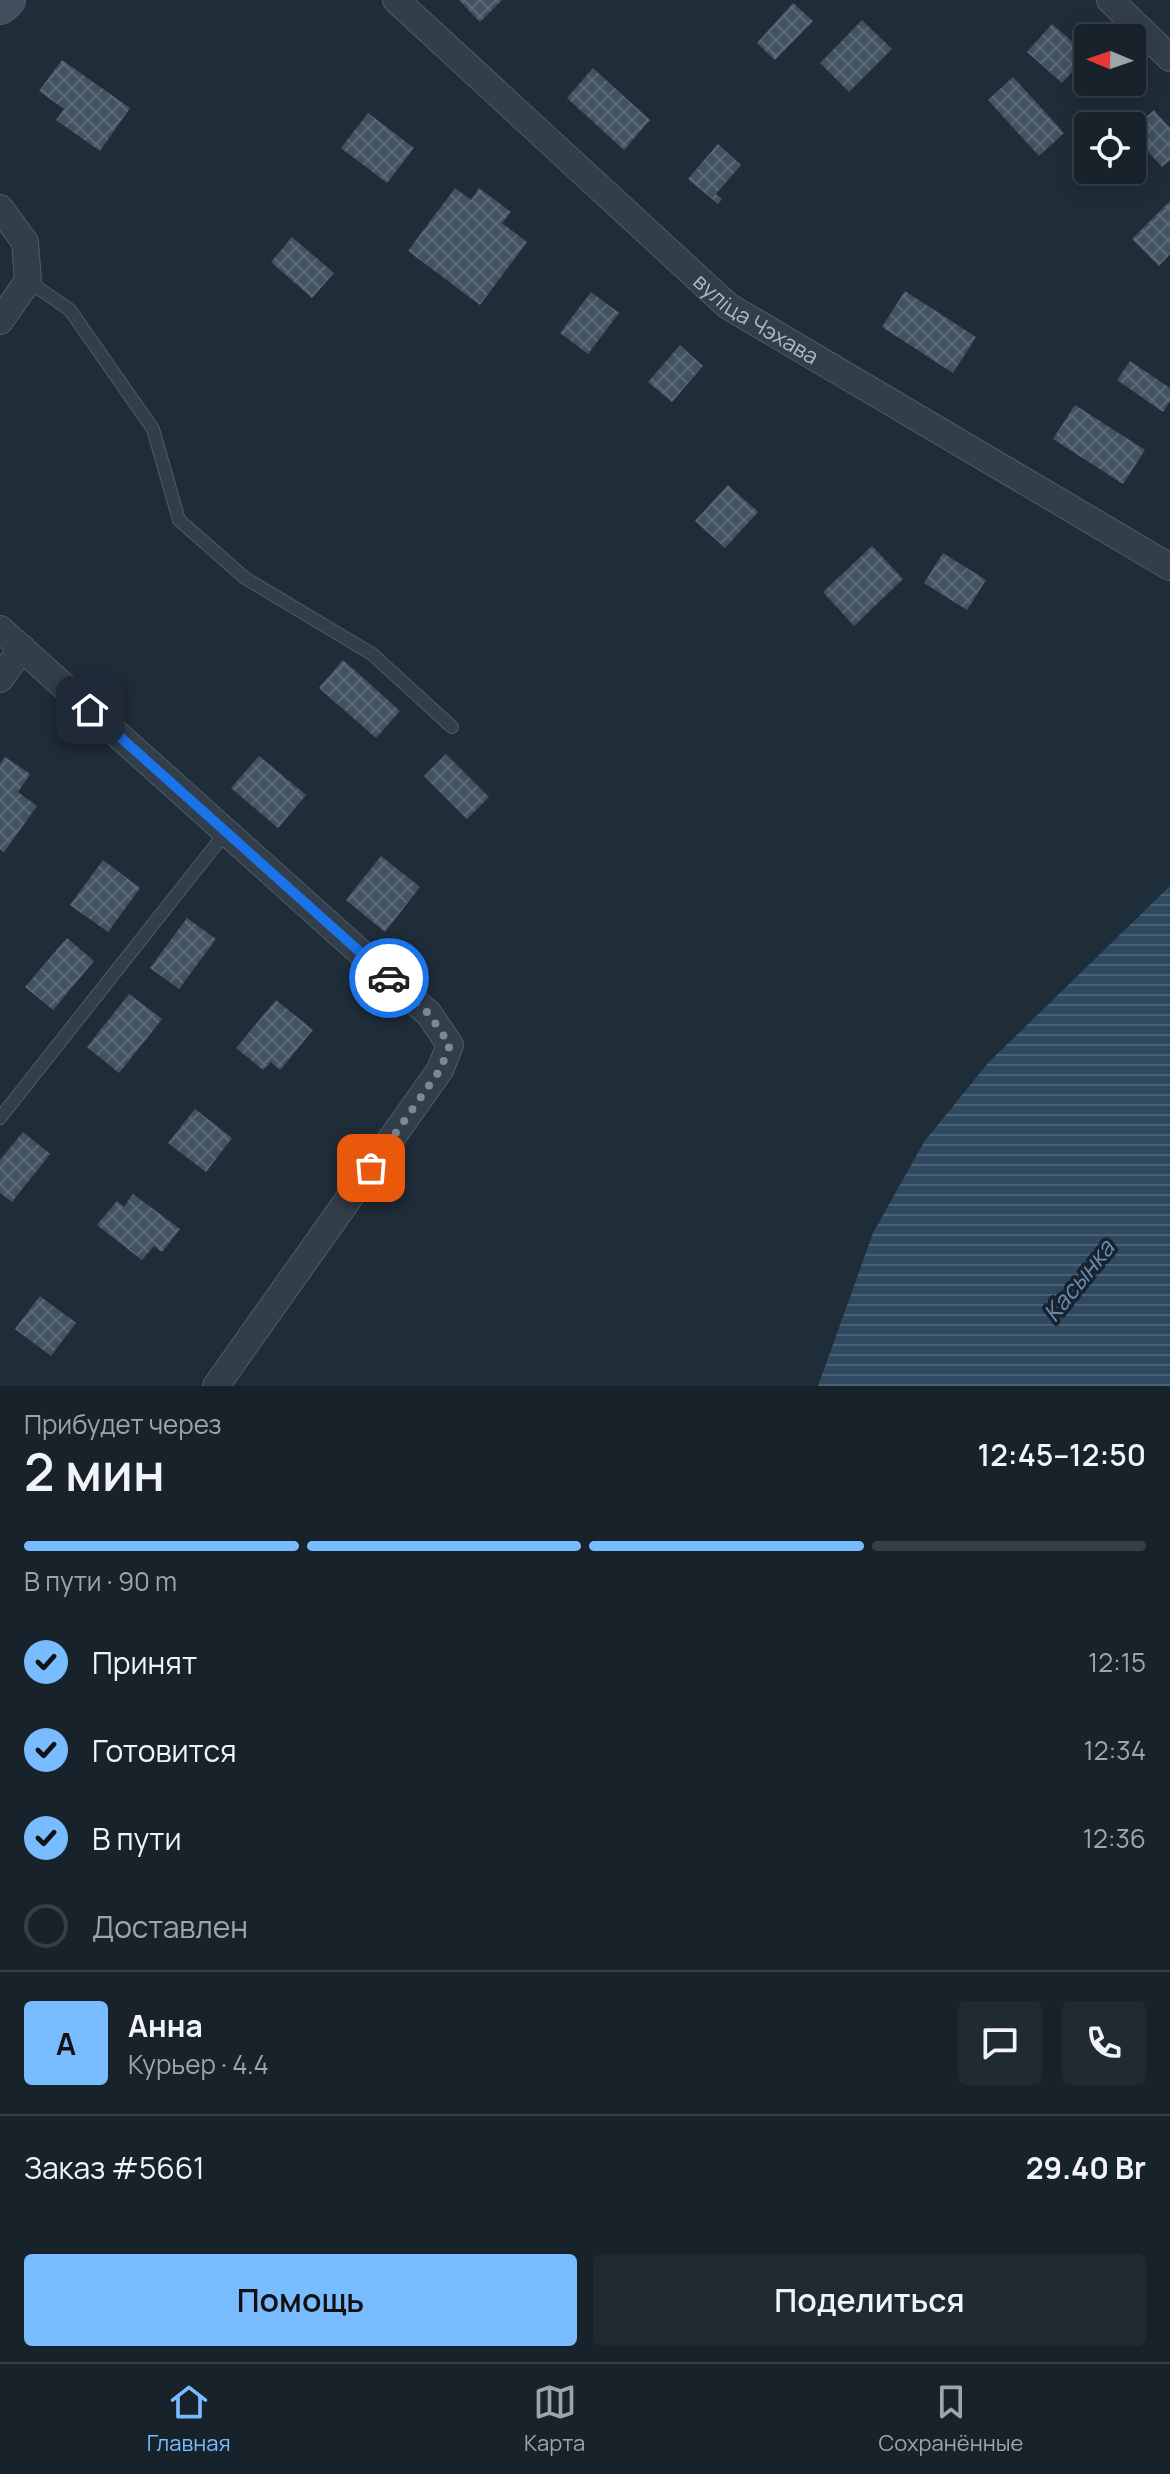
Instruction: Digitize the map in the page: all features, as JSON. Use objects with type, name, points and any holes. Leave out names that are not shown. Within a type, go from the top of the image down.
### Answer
[{"type":"street","points":[[0,6],[7,0]]},
{"type":"street","name":"вуліца Чэхава","points":[[396,0],[728,306],[1170,567]]},
{"type":"street","points":[[1110,0],[1170,58]]},
{"type":"street","points":[[0,208],[25,242],[28,281],[0,321]]},
{"type":"street","points":[[0,629],[429,1014],[450,1045],[440,1070],[216,1386]]},
{"type":"street","points":[[0,679],[22,648]]},
{"type":"lane","points":[[28,281],[70,310],[153,429],[179,520],[245,578],[372,654],[452,727]]},
{"type":"lane","points":[[0,1118],[226,832]]},
{"type":"water","name":"Касынка","points":[[1170,886],[1170,1386],[818,1386],[873,1233],[924,1142],[988,1063]]},
{"type":"building","points":[[459,0],[502,0],[480,22]]},
{"type":"building","points":[[793,3],[813,21],[775,60],[757,43]]},
{"type":"building","points":[[862,20],[892,49],[849,92],[820,63]]},
{"type":"building","points":[[1052,24],[1074,43],[1074,70],[1062,83],[1027,52]]},
{"type":"building","points":[[62,60],[130,108],[100,151],[56,120],[64,109],[39,91]]},
{"type":"building","points":[[593,68],[650,120],[624,150],[567,98]]},
{"type":"building","points":[[1013,77],[1064,133],[1039,156],[988,100]]},
{"type":"building","points":[[1154,110],[1170,128],[1170,160],[1162,167],[1146,149],[1146,117]]},
{"type":"building","points":[[368,113],[414,148],[387,183],[341,148]]},
{"type":"building","points":[[718,144],[741,165],[716,194],[722,199],[718,204],[688,179]]},
{"type":"building","points":[[455,188],[471,200],[479,188],[511,212],[502,223],[527,242],[480,305],[408,251]]},
{"type":"building","points":[[1170,201],[1170,254],[1159,266],[1132,239]]},
{"type":"building","points":[[292,237],[334,273],[312,298],[271,262]]},
{"type":"building","points":[[905,291],[976,337],[953,373],[882,327]]},
{"type":"building","points":[[591,292],[619,313],[588,354],[560,333]]},
{"type":"building","points":[[680,345],[703,366],[672,402],[648,382]]},
{"type":"building","points":[[1130,361],[1170,388],[1170,401],[1163,412],[1117,380]]},
{"type":"building","points":[[1075,405],[1145,450],[1123,484],[1053,439]]},
{"type":"building","points":[[728,485],[758,512],[725,548],[695,521]]},
{"type":"building","points":[[872,546],[903,579],[854,626],[823,592]]},
{"type":"building","points":[[943,553],[986,580],[967,610],[924,583]]},
{"type":"building","points":[[343,660],[400,711],[376,738],[319,688]]},
{"type":"building","points":[[446,754],[489,797],[467,819],[424,776]]},
{"type":"building","points":[[259,756],[306,795],[278,828],[231,788]]},
{"type":"building","points":[[5,757],[30,774],[18,792],[37,806],[4,852],[0,849],[0,764]]},
{"type":"building","points":[[381,856],[420,887],[385,932],[346,900]]},
{"type":"building","points":[[103,860],[140,888],[108,932],[70,905]]},
{"type":"building","points":[[187,918],[216,939],[179,989],[150,968]]},
{"type":"building","points":[[67,938],[94,961],[53,1010],[25,987]]},
{"type":"building","points":[[129,994],[162,1019],[119,1073],[87,1047]]},
{"type":"building","points":[[276,1000],[313,1030],[280,1070],[271,1062],[263,1070],[236,1048]]},
{"type":"building","points":[[195,1109],[232,1138],[206,1172],[168,1143]]},
{"type":"building","points":[[23,1132],[50,1154],[12,1202],[0,1193],[0,1160]]},
{"type":"building","points":[[133,1194],[180,1229],[162,1252],[154,1246],[142,1260],[97,1225],[117,1201],[124,1207]]},
{"type":"building","points":[[40,1296],[76,1323],[51,1356],[15,1329]]},
{"type":"way so far","points":[[371,1168],[440,1070],[450,1045],[429,1014],[389,978]]},
{"type":"route","points":[[90,710],[389,978]]}]
